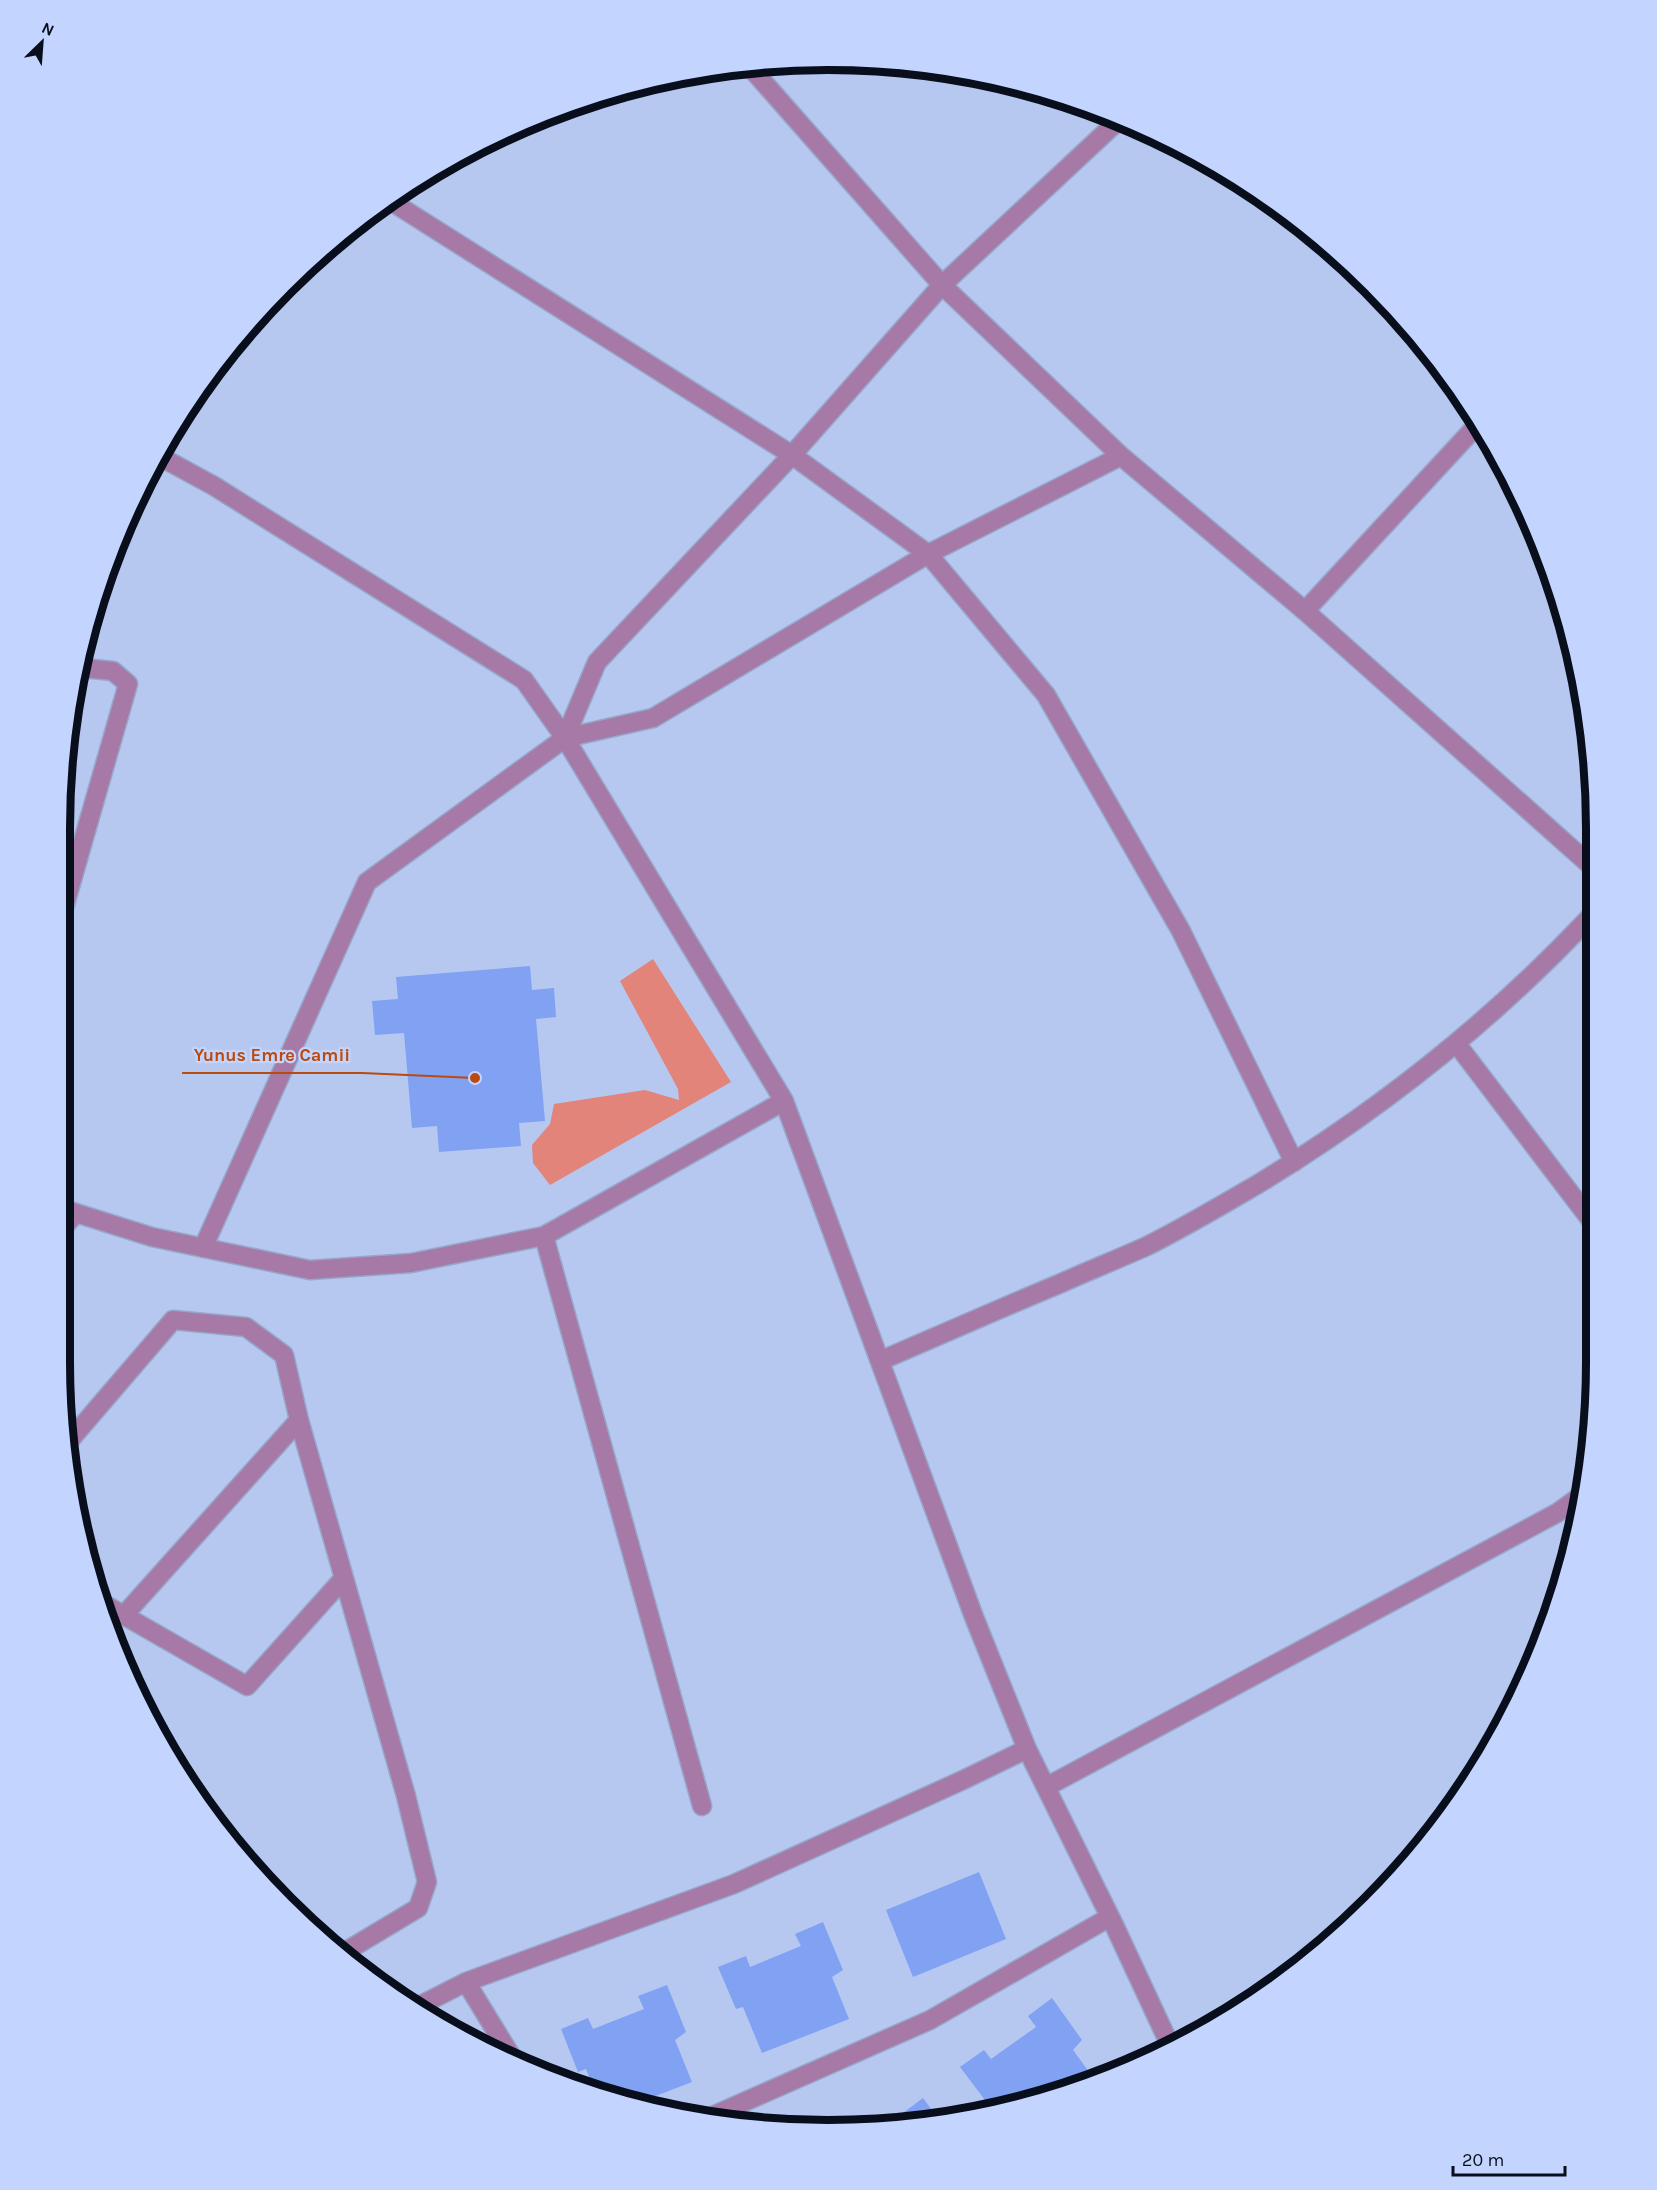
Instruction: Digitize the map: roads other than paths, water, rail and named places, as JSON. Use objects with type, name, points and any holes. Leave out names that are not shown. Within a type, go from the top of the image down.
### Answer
[{"type":"street","points":[[757,74],[942,285],[1121,456],[1305,611],[1586,861]]},
{"type":"street","points":[[565,738],[597,662],[792,455],[942,285],[1113,126]]},
{"type":"street","points":[[397,205],[792,455],[928,554],[1046,695],[1181,931],[1294,1162]]},
{"type":"street","points":[[1305,611],[1473,430]]},
{"type":"street","points":[[203,1248],[367,882],[565,738],[652,718],[928,554],[1121,456]]},
{"type":"street","points":[[166,460],[224,493],[524,680],[565,738],[784,1101],[974,1617],[1026,1749],[1110,1917],[1167,2039]]},
{"type":"street","points":[[70,887],[128,684],[113,671],[88,668]]},
{"type":"street","points":[[880,1361],[1147,1246],[1222,1206],[1294,1162],[1364,1115],[1456,1043],[1497,1008],[1586,922]]},
{"type":"street","points":[[1456,1043],[1586,1213]]},
{"type":"street","points":[[70,1211],[152,1237],[310,1270],[411,1263],[544,1236],[784,1101]]},
{"type":"street","points":[[544,1236],[702,1806]]},
{"type":"street","points":[[74,1435],[173,1320],[246,1327],[284,1355],[299,1420],[406,1796],[427,1882],[418,1908],[350,1949]]},
{"type":"street","points":[[125,1614],[299,1420]]},
{"type":"street","points":[[1046,1787],[1557,1513],[1573,1501]]},
{"type":"street","points":[[112,1608],[247,1686],[343,1579]]},
{"type":"street","points":[[425,2003],[466,1982],[734,1884],[1026,1749]]},
{"type":"street","points":[[722,2112],[930,2020],[1110,1917]]},
{"type":"street","points":[[466,1982],[506,2047]]},
{"type":"place","name":"Yunus Emre Camii","points":[[475,1078]]}]
